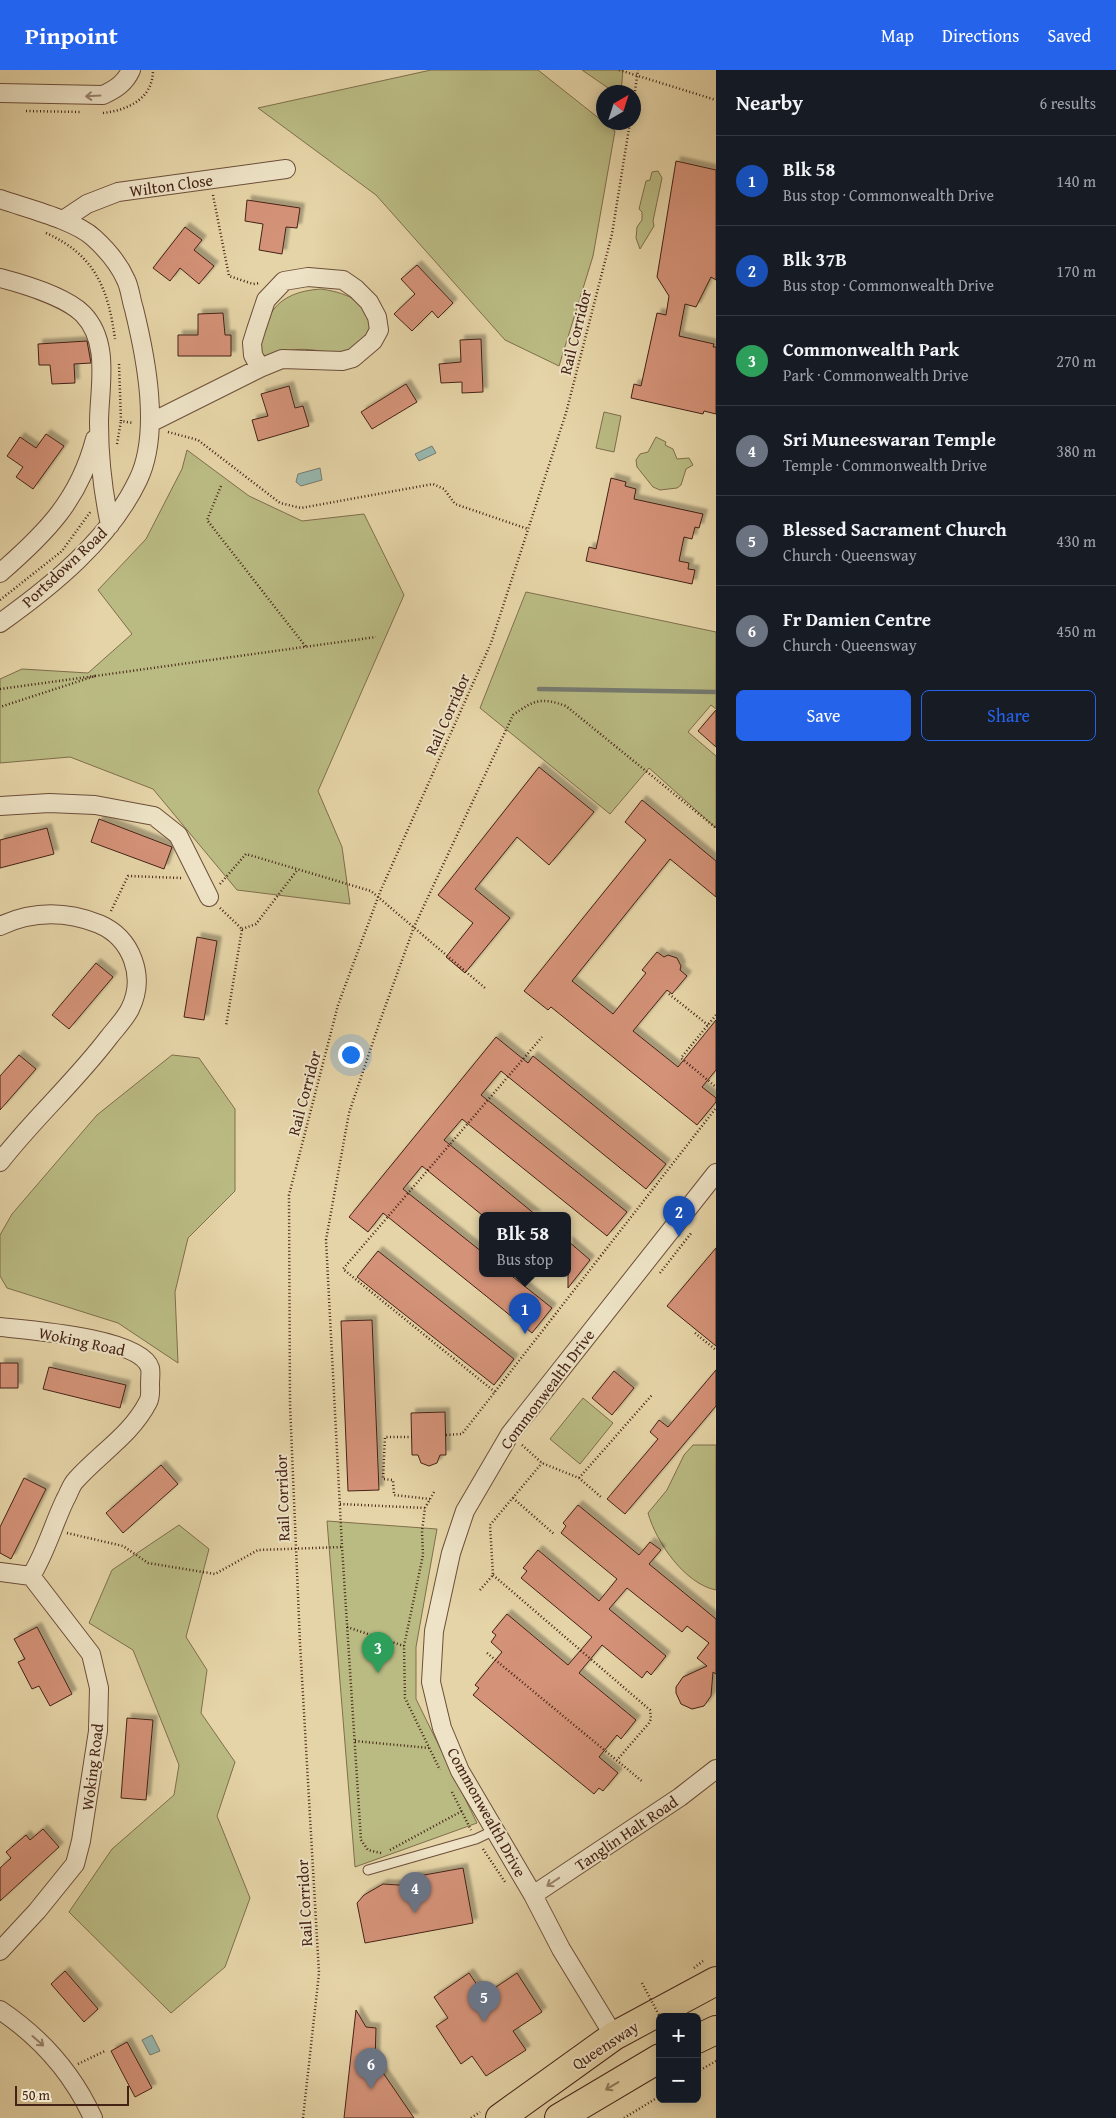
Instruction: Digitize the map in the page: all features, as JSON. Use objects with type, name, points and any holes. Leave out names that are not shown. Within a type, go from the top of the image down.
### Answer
[{"type":"highway","name":"Queensway","points":[[500,2118],[614,2036],[716,1980]]},
{"type":"highway","points":[[701,2038],[716,2030]]},
{"type":"highway","points":[[559,2118],[656,2060]]},
{"type":"street","points":[[0,93],[103,95],[116,88],[126,79],[131,70]]},
{"type":"street","name":"Wilton Close","points":[[63,220],[88,204],[118,192],[286,169]]},
{"type":"street","name":"Portsdown Road","points":[[0,199],[63,220],[92,236],[112,257],[127,280],[141,338],[150,425],[147,453],[138,480],[110,525],[61,574],[0,624]]},
{"type":"street","points":[[150,425],[260,368],[282,359],[342,361],[353,358],[373,341],[379,330],[377,317],[369,302],[356,288],[342,280],[308,277],[284,281],[266,300],[252,343],[253,355],[260,368]]},
{"type":"street","points":[[0,278],[61,300],[82,313],[94,328],[102,365],[99,424],[104,493],[110,525]]},
{"type":"street","points":[[0,573],[39,539],[67,504],[77,488],[90,458],[99,424]]},
{"type":"street","points":[[0,806],[49,803],[95,805],[154,816],[178,835],[201,879],[208,897]]},
{"type":"street","points":[[0,926],[47,913],[78,916],[104,926],[127,945],[134,961],[137,980],[130,1009],[100,1049],[0,1162]]},
{"type":"street","name":"Commonwealth Drive","points":[[614,2036],[561,1949],[533,1895],[460,1771],[442,1728],[431,1682],[434,1631],[451,1553],[465,1511],[510,1434],[716,1173]]},
{"type":"street","name":"Woking Road","points":[[0,1327],[52,1332],[97,1340],[131,1350],[144,1360],[150,1368],[150,1400],[137,1420],[111,1449],[75,1481],[51,1529],[42,1558],[31,1576],[90,1654],[99,1688],[98,1731],[83,1832],[75,1864],[37,1911],[0,1951]]},
{"type":"street","points":[[0,1572],[31,1576]]},
{"type":"street","name":"Tanglin Halt Road","points":[[533,1895],[680,1797],[716,1769]]},
{"type":"street","points":[[0,2010],[43,2045],[65,2070],[93,2118]]},
{"type":"lane","points":[[368,1870],[476,1839],[495,1830]]},
{"type":"path","points":[[619,70],[716,100]]},
{"type":"path","points":[[636,85],[638,70]]},
{"type":"path","name":"Rail Corridor","points":[[303,2118],[319,1973],[290,1404],[289,1194],[338,1005],[379,896],[491,643],[566,413],[612,234],[629,130]]},
{"type":"path","points":[[210,179],[229,276],[253,284],[284,281]]},
{"type":"path","points":[[150,425],[198,440],[280,503],[301,508],[433,484],[444,489],[455,504],[528,529]]},
{"type":"path","points":[[221,486],[207,520],[306,647]]},
{"type":"path","points":[[0,689],[376,637]]},
{"type":"path","points":[[0,707],[96,676]]},
{"type":"path","points":[[462,1811],[384,1853],[368,1850],[361,1840],[342,1547],[326,1240],[348,1113],[413,928],[513,715],[531,702],[549,700],[566,706],[716,828]]},
{"type":"path","points":[[242,929],[208,897],[246,854],[371,891],[485,988]]},
{"type":"path","points":[[242,929],[256,924],[298,869]]},
{"type":"path","points":[[104,926],[128,876],[201,879]]},
{"type":"path","points":[[226,1026],[242,929]]},
{"type":"path","points":[[669,994],[708,1025]]},
{"type":"path","points":[[716,1015],[681,1058],[716,1087]]},
{"type":"path","points":[[495,1392],[344,1269],[542,1037]]},
{"type":"path","points":[[446,1435],[462,1434],[716,1108]]},
{"type":"path","points":[[695,1333],[716,1350]]},
{"type":"path","points":[[579,1478],[652,1395]]},
{"type":"path","points":[[510,1434],[542,1463],[579,1478],[601,1497]]},
{"type":"path","points":[[412,1437],[385,1437],[383,1479],[393,1480],[394,1495],[430,1499]]},
{"type":"path","points":[[480,1590],[493,1575],[490,1525],[542,1463]]},
{"type":"path","points":[[513,1498],[554,1534]]},
{"type":"path","points":[[340,1504],[425,1508]]},
{"type":"path","points":[[51,1529],[123,1546],[148,1563],[215,1574],[258,1550],[342,1547]]},
{"type":"path","points":[[493,1575],[650,1710],[652,1719],[617,1760]]},
{"type":"path","points":[[347,1627],[404,1646]]},
{"type":"path","points":[[487,1653],[643,1782]]},
{"type":"path","points":[[354,1741],[429,1748]]},
{"type":"path","points":[[642,1983],[658,2013]]},
{"type":"path","points":[[65,2070],[105,2051]]},
{"type":"path","points":[[701,2070],[716,2061]]},
{"type":"path","points":[[624,2118],[656,2098]]},
{"type":"green space","points":[[431,70],[538,70],[596,116],[596,130],[615,131],[593,256],[559,366],[505,340],[376,195],[258,108]]},
{"type":"green space","points":[[582,70],[623,70],[622,85],[604,85]]},
{"type":"green space","points":[[658,171],[662,178],[653,221],[654,226],[640,249],[636,238],[637,227],[642,220],[642,212],[639,209],[646,181],[650,180],[652,172]]},
{"type":"green space","points":[[321,289],[350,297],[362,307],[371,324],[374,335],[342,356],[300,349],[281,352],[259,360],[263,331],[274,309],[292,295]]},
{"type":"green space","points":[[604,412],[621,416],[614,452],[596,448]]},
{"type":"green space","points":[[656,437],[666,442],[665,445],[673,449],[677,459],[689,458],[693,465],[686,469],[681,485],[677,488],[660,490],[653,487],[637,467],[636,460],[640,454],[648,452]]},
{"type":"green space","points":[[187,450],[249,496],[302,521],[364,514],[404,595],[318,791],[342,847],[350,904],[237,890],[153,789],[70,757],[0,763],[0,679],[22,669],[88,673],[132,634],[98,590],[146,539],[182,469]]},
{"type":"green space","points":[[526,592],[716,632],[716,709],[711,705],[688,732],[716,756],[716,828],[649,768],[610,814],[480,708]]},
{"type":"green space","points":[[172,1055],[199,1058],[235,1109],[235,1191],[188,1238],[175,1292],[178,1363],[118,1323],[7,1288],[0,1276],[0,1235],[12,1214],[97,1115]]},
{"type":"green space","points":[[583,1398],[613,1423],[580,1464],[550,1439]]},
{"type":"green space","points":[[693,1445],[716,1445],[716,1590],[693,1580],[673,1560],[658,1536],[648,1513],[667,1490],[684,1455]]},
{"type":"green space","points":[[327,1521],[437,1529],[416,1647],[416,1699],[477,1823],[355,1867]]},
{"type":"green space","points":[[179,1525],[209,1549],[186,1637],[207,1670],[201,1713],[235,1762],[217,1816],[250,1898],[225,1967],[171,2013],[69,1912],[112,1849],[174,1795],[179,1765],[133,1650],[89,1623],[112,1570]]},
{"type":"water","points":[[432,446],[436,453],[419,461],[415,454]]},
{"type":"water","points":[[320,468],[322,480],[301,486],[296,482],[298,474]]},
{"type":"water","points":[[152,2035],[160,2051],[150,2055],[142,2040]]},
{"type":"building","points":[[676,161],[716,170],[716,280],[711,277],[696,307],[685,304],[679,336],[714,344],[713,347],[716,347],[716,414],[704,411],[703,414],[631,398],[634,384],[641,386],[657,313],[666,315],[669,296],[657,277]]},
{"type":"building","points":[[247,200],[300,208],[297,228],[286,227],[282,254],[259,250],[263,224],[245,221]]},
{"type":"building","points":[[185,227],[202,240],[194,250],[214,266],[199,284],[180,268],[170,281],[153,268]]},
{"type":"building","points":[[417,265],[453,303],[438,318],[432,311],[412,331],[394,314],[415,294],[401,279]]},
{"type":"building","points":[[223,313],[225,335],[231,335],[231,356],[178,356],[178,335],[198,335],[198,314]]},
{"type":"building","points":[[481,339],[483,392],[462,393],[462,382],[441,383],[439,364],[461,362],[460,340]]},
{"type":"building","points":[[87,341],[91,363],[74,364],[75,383],[52,384],[50,365],[39,365],[38,344]]},
{"type":"building","points":[[406,384],[417,402],[372,429],[361,412]]},
{"type":"building","points":[[289,386],[295,408],[303,406],[309,426],[258,441],[252,420],[268,416],[261,394]]},
{"type":"building","points":[[46,434],[64,446],[33,489],[16,477],[23,467],[7,456],[20,437],[36,448]]},
{"type":"building","points":[[611,478],[626,482],[625,486],[636,489],[634,499],[703,514],[699,528],[695,527],[692,539],[684,537],[679,561],[689,563],[688,569],[695,570],[692,584],[586,561],[589,547],[596,549]]},
{"type":"building","points":[[716,710],[716,747],[698,731]]},
{"type":"building","points":[[539,767],[594,812],[549,865],[517,837],[475,889],[510,918],[465,973],[446,957],[473,923],[438,895]]},
{"type":"building","points":[[642,800],[716,861],[716,897],[670,859],[572,981],[613,1014],[646,973],[642,970],[657,952],[664,957],[668,955],[677,958],[681,966],[680,970],[687,976],[672,994],[667,990],[633,1031],[678,1067],[716,1020],[716,1070],[702,1087],[716,1098],[716,1102],[697,1125],[551,1007],[548,1010],[524,991],[646,840],[625,822]]},
{"type":"building","points":[[99,819],[172,847],[164,869],[91,842]]},
{"type":"building","points":[[47,828],[54,854],[0,868],[0,840]]},
{"type":"building","points":[[197,937],[217,941],[204,1020],[184,1017]]},
{"type":"building","points":[[96,963],[113,977],[69,1029],[52,1015]]},
{"type":"building","points":[[496,1037],[528,1063],[533,1056],[666,1164],[646,1189],[501,1071],[481,1095],[627,1212],[607,1236],[462,1119],[444,1140],[532,1212],[479,1213],[422,1166],[403,1189],[479,1250],[479,1277],[513,1277],[552,1308],[532,1333],[383,1213],[368,1232],[349,1217]]},
{"type":"building","points":[[19,1055],[36,1069],[0,1110],[0,1076]]},
{"type":"building","points":[[571,1244],[590,1260],[568,1288],[568,1277],[571,1277]]},
{"type":"building","points":[[716,1248],[716,1346],[667,1306]]},
{"type":"building","points":[[378,1251],[514,1359],[494,1385],[357,1277]]},
{"type":"building","points":[[372,1320],[379,1490],[348,1491],[341,1321]]},
{"type":"building","points":[[0,1363],[18,1363],[18,1388],[0,1388]]},
{"type":"building","points":[[49,1367],[126,1385],[120,1408],[43,1389]]},
{"type":"building","points":[[716,1370],[716,1406],[625,1514],[607,1499],[658,1439],[650,1432],[659,1420],[668,1427]]},
{"type":"building","points":[[614,1371],[634,1388],[612,1415],[592,1398]]},
{"type":"building","points":[[445,1412],[446,1455],[440,1455],[437,1463],[429,1466],[421,1463],[418,1455],[412,1455],[411,1413]]},
{"type":"building","points":[[161,1465],[178,1484],[123,1533],[106,1513]]},
{"type":"building","points":[[24,1478],[46,1489],[11,1559],[0,1553],[0,1527]]},
{"type":"building","points":[[578,1505],[639,1555],[650,1542],[661,1550],[649,1564],[716,1619],[716,1674],[713,1672],[711,1696],[704,1706],[692,1709],[681,1704],[676,1693],[676,1687],[683,1677],[707,1666],[697,1658],[709,1643],[687,1626],[682,1632],[627,1588],[609,1609],[666,1656],[651,1675],[647,1671],[642,1678],[602,1645],[579,1673],[636,1720],[621,1739],[617,1735],[599,1757],[618,1773],[603,1791],[599,1788],[594,1794],[473,1695],[479,1688],[475,1685],[502,1652],[491,1642],[496,1635],[492,1632],[507,1614],[568,1665],[592,1637],[521,1578],[527,1571],[523,1568],[538,1550],[599,1601],[617,1579],[561,1533],[566,1526],[563,1523]]},
{"type":"building","points":[[37,1627],[72,1694],[50,1706],[39,1686],[32,1689],[18,1662],[25,1659],[14,1639]]},
{"type":"building","points":[[127,1718],[153,1720],[146,1800],[121,1798]]},
{"type":"building","points":[[43,1829],[59,1847],[0,1901],[0,1868],[11,1858],[6,1852],[26,1835],[30,1840]]},
{"type":"building","points":[[463,1868],[473,1923],[365,1943],[357,1903],[364,1895],[383,1884],[414,1886],[413,1877]]},
{"type":"building","points":[[65,1971],[98,2009],[84,2022],[51,1984]]},
{"type":"building","points":[[469,1973],[484,1995],[517,1973],[542,2012],[513,2031],[526,2050],[486,2076],[472,2056],[461,2064],[436,2026],[448,2018],[434,1997]]},
{"type":"building","points":[[356,2010],[366,2027],[376,2028],[375,2061],[414,2118],[344,2118]]},
{"type":"building","points":[[127,2042],[152,2088],[135,2097],[111,2051]]},
{"type":"waterway","points":[[539,689],[716,692]]},
{"type":"place","name":"Blk 37B","points":[[679,1237]]},
{"type":"place","name":"Blk 58","points":[[525,1334]]},
{"type":"place","name":"Commonwealth Park","points":[[378,1673]]},
{"type":"place","name":"Sri Muneeswaran Temple","points":[[415,1913]]},
{"type":"place","name":"Blessed Sacrament Church","points":[[484,2022]]},
{"type":"place","name":"Fr Damien Centre","points":[[371,2089]]}]
